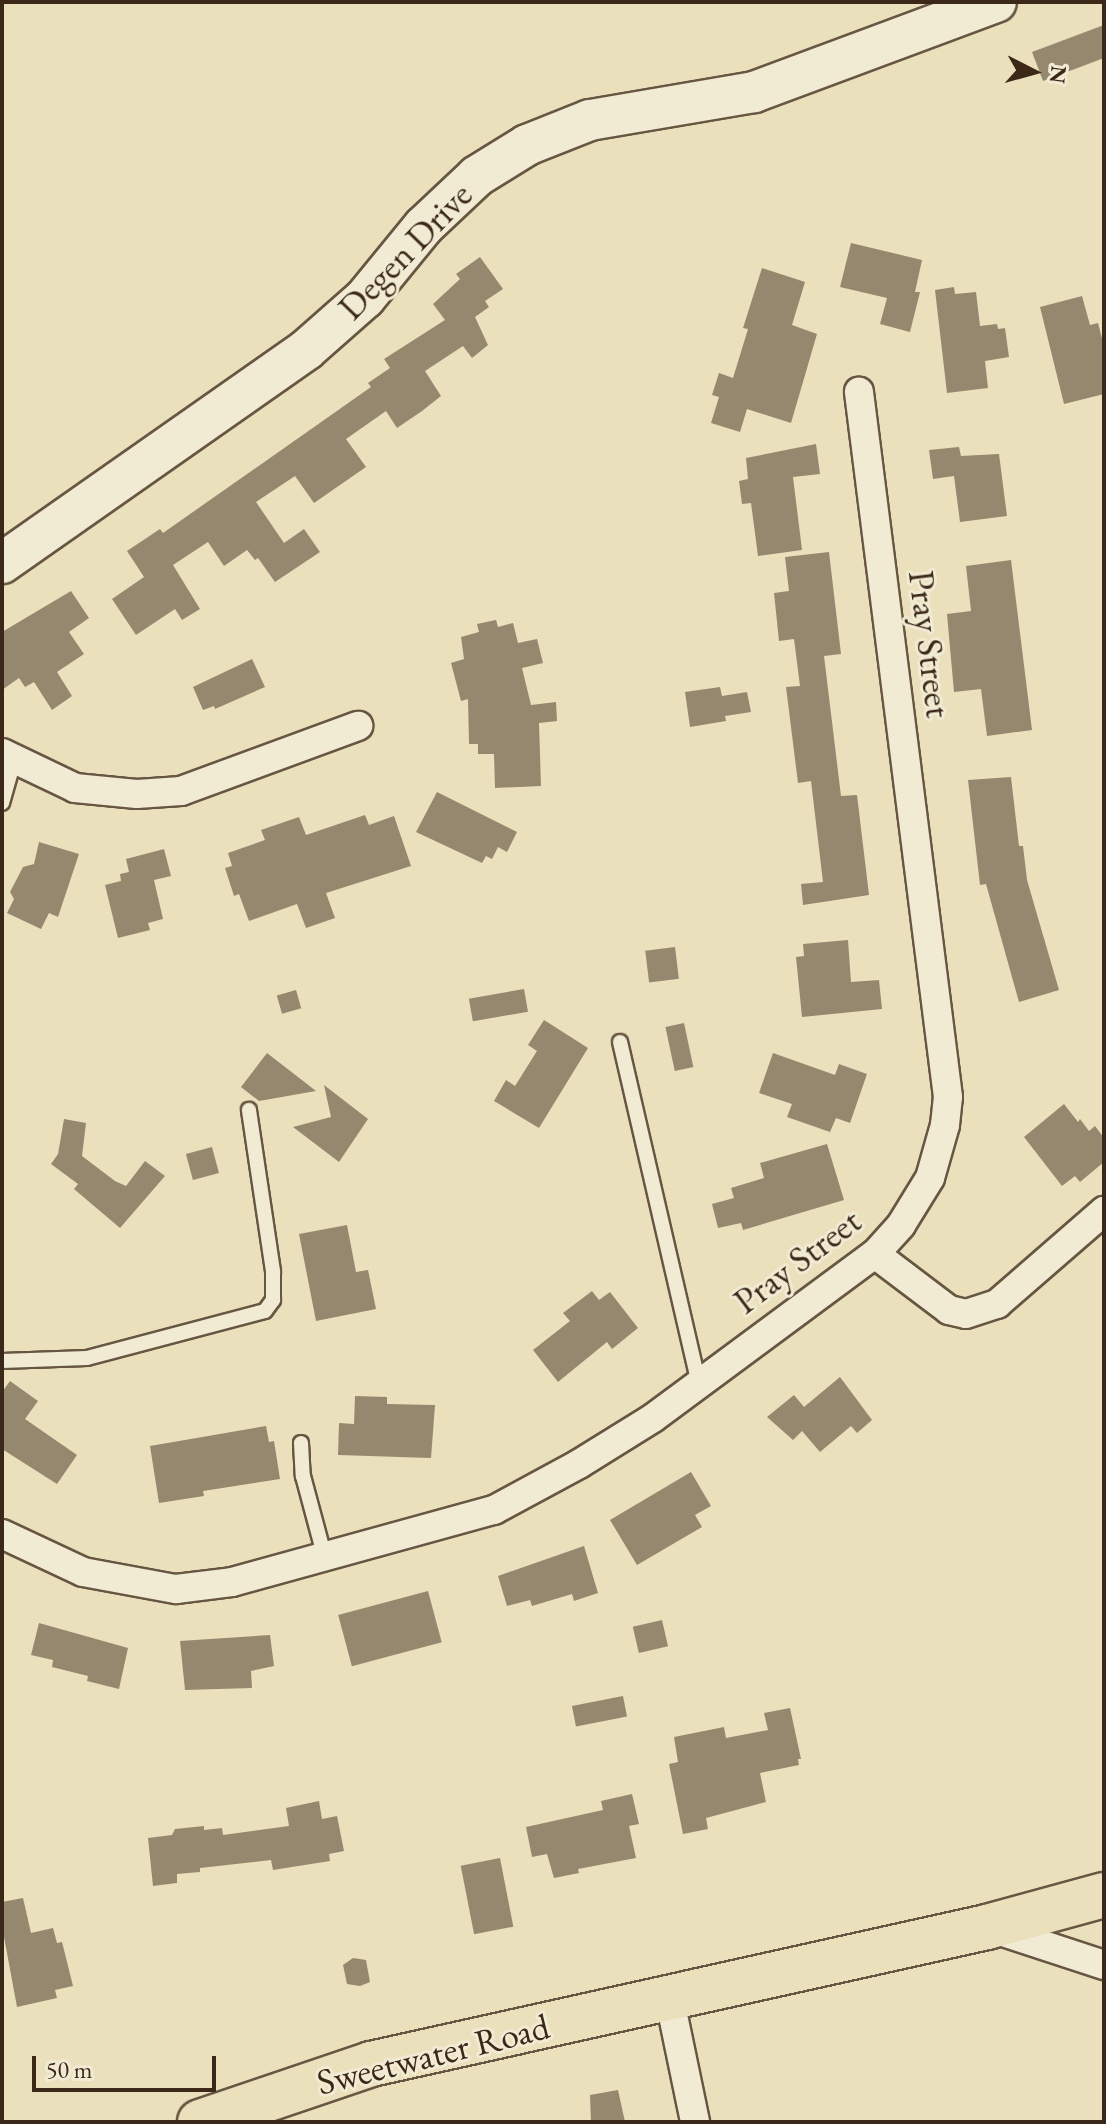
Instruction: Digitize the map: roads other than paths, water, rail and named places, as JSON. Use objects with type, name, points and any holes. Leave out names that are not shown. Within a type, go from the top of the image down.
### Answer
[{"type":"main road","name":"Sweetwater Road","points":[[200,2122],[371,2064],[987,1927],[1104,1895]]},
{"type":"street","name":"Degen Drive","points":[[2,563],[306,350],[365,298],[424,226],[477,176],[527,145],[590,120],[754,92],[996,2]]},
{"type":"street","name":"Pray Street","points":[[2,1534],[83,1572],[176,1589],[232,1582],[494,1510],[579,1464],[653,1418],[698,1381],[875,1254],[901,1225],[930,1178],[942,1138],[948,1097],[859,392]]},
{"type":"street","points":[[8,757],[75,788],[137,794],[181,791],[358,726]]},
{"type":"street","points":[[875,1254],[949,1310],[966,1314],[997,1304],[1104,1211]]},
{"type":"street","points":[[987,1927],[1104,1965]]},
{"type":"street","points":[[669,1996],[695,2122]]},
{"type":"lane","points":[[2,803],[8,757]]},
{"type":"lane","points":[[620,1042],[698,1381]]},
{"type":"lane","points":[[2,1361],[87,1358],[265,1311],[273,1300],[273,1271],[249,1110]]},
{"type":"lane","points":[[301,1443],[303,1476],[325,1558]]}]
